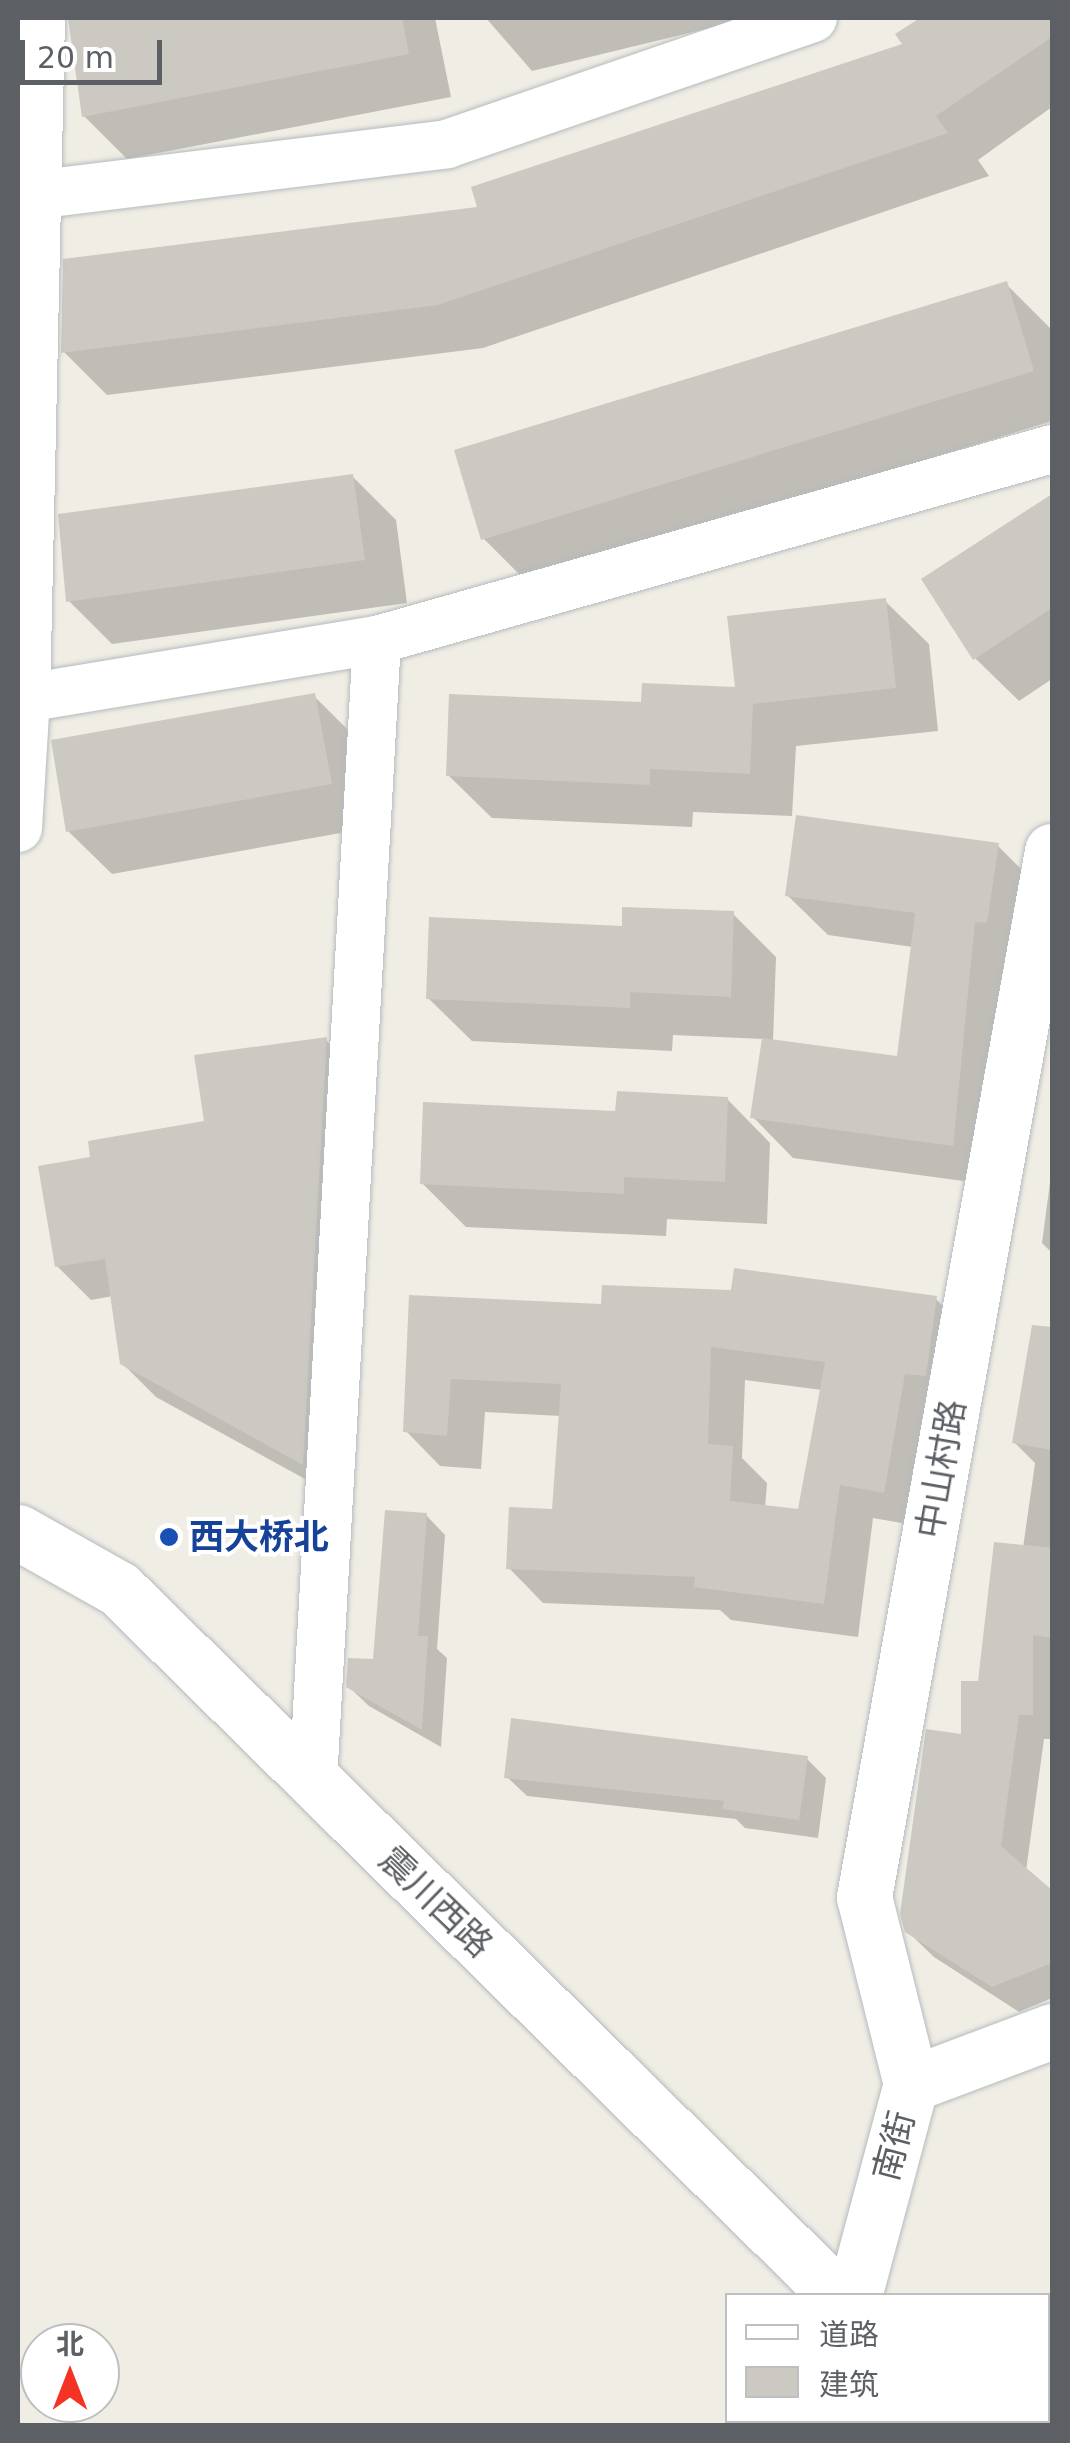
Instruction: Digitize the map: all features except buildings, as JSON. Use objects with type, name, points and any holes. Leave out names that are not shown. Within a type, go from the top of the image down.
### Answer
[{"type":"street","points":[[18,828],[26,698],[40,18]]},
{"type":"street","points":[[34,194],[447,144],[813,18]]},
{"type":"street","points":[[26,698],[377,640],[1052,449]]},
{"type":"street","points":[[314,1782],[377,640]]},
{"type":"street","name":"中山村路","points":[[911,2084],[864,1897],[1052,851]]},
{"type":"street","name":"震川西路","points":[[18,1532],[119,1588],[835,2293]]},
{"type":"street","name":"南街","points":[[855,2293],[911,2084],[1052,2032]]},
{"type":"place","name":"西大桥北","points":[[169,1537]]}]
